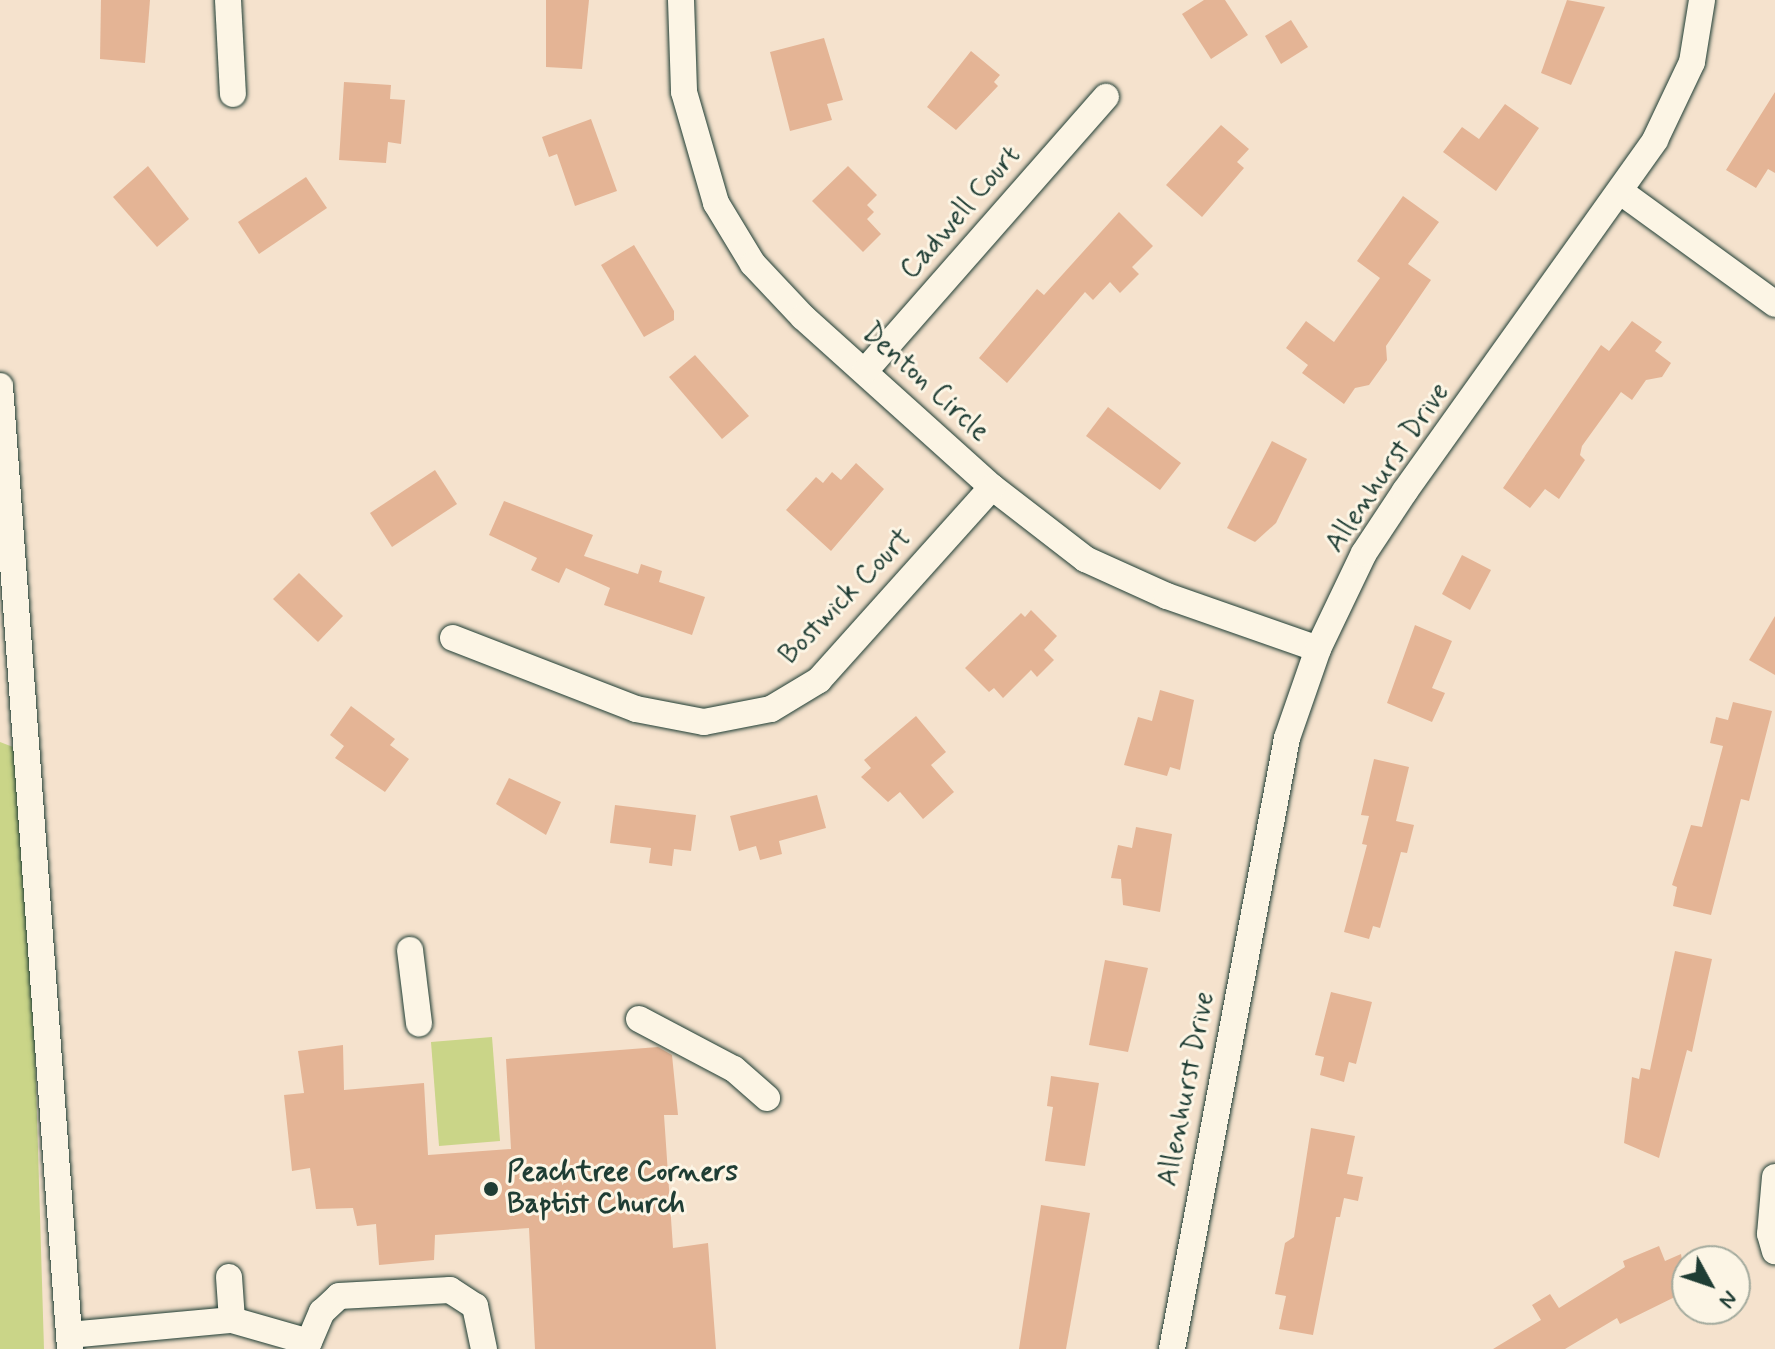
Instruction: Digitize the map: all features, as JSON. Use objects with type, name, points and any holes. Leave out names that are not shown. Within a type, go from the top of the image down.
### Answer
[{"type":"street","points":[[228,0],[233,94]]},
{"type":"street","name":"Denton Circle","points":[[681,0],[684,92],[716,203],[753,264],[992,487],[1085,559],[1167,596],[1318,649]]},
{"type":"street","name":"Allenhurst Drive","points":[[1172,1349],[1287,738],[1318,649],[1364,553],[1405,491],[1621,192],[1655,140],[1692,62],[1702,0]]},
{"type":"street","name":"Cadwell Court","points":[[865,371],[1106,97]]},
{"type":"street","points":[[1621,192],[1775,304]]},
{"type":"street","points":[[0,386],[70,1342],[232,1320],[309,1342],[322,1312],[339,1296],[450,1290],[475,1306],[484,1349]]},
{"type":"street","name":"Bostwick Court","points":[[453,638],[636,709],[704,722],[771,709],[819,680],[992,487]]},
{"type":"street","points":[[410,950],[419,1023]]},
{"type":"street","points":[[639,1019],[734,1069],[767,1098]]},
{"type":"street","points":[[1775,1177],[1770,1234],[1775,1251]]},
{"type":"street","points":[[229,1277],[232,1320]]},
{"type":"green space","points":[[0,742],[26,752],[44,1349],[0,1349]]},
{"type":"green space","points":[[492,1037],[500,1141],[439,1146],[431,1042]]},
{"type":"building","points":[[101,0],[150,0],[145,63],[100,59]]},
{"type":"building","points":[[546,0],[589,0],[582,69],[546,67]]},
{"type":"building","points":[[1204,0],[1225,0],[1248,35],[1211,59],[1182,14]]},
{"type":"building","points":[[1567,0],[1605,7],[1571,85],[1541,73]]},
{"type":"building","points":[[1291,20],[1308,47],[1281,64],[1265,36]]},
{"type":"building","points":[[824,38],[843,100],[827,104],[832,120],[790,131],[770,52]]},
{"type":"building","points":[[971,51],[1000,75],[994,82],[998,86],[956,130],[927,107]]},
{"type":"building","points":[[344,82],[391,85],[390,99],[405,100],[401,144],[388,142],[386,163],[339,160]]},
{"type":"building","points":[[1775,92],[1775,173],[1768,169],[1756,188],[1726,170]]},
{"type":"building","points":[[1505,104],[1539,128],[1496,191],[1443,152],[1462,127],[1479,139]]},
{"type":"building","points":[[591,119],[617,191],[575,206],[557,154],[549,157],[542,137]]},
{"type":"building","points":[[1221,125],[1249,149],[1237,162],[1244,168],[1202,217],[1166,185]]},
{"type":"building","points":[[148,166],[189,219],[157,247],[113,197]]},
{"type":"building","points":[[848,166],[877,195],[867,205],[874,212],[867,219],[881,234],[863,252],[812,201]]},
{"type":"building","points":[[306,177],[327,208],[259,254],[238,222]]},
{"type":"building","points":[[1403,196],[1439,222],[1408,264],[1431,280],[1386,346],[1387,360],[1369,385],[1355,388],[1344,404],[1302,373],[1308,365],[1286,348],[1306,321],[1334,342],[1380,278],[1357,261]]},
{"type":"building","points":[[1119,212],[1153,246],[1132,267],[1139,274],[1120,293],[1110,282],[1093,300],[1085,292],[1007,383],[979,358],[1037,289],[1044,295]]},
{"type":"building","points":[[634,245],[674,311],[674,320],[644,337],[601,265]]},
{"type":"building","points":[[1632,321],[1662,342],[1655,351],[1671,363],[1662,377],[1646,380],[1632,400],[1621,392],[1582,446],[1580,455],[1585,460],[1559,499],[1545,489],[1530,508],[1503,488],[1601,345],[1609,351]]},
{"type":"building","points":[[695,355],[749,416],[722,439],[669,377]]},
{"type":"building","points":[[1108,407],[1181,463],[1160,490],[1086,436]]},
{"type":"building","points":[[1272,441],[1307,459],[1276,523],[1255,542],[1227,528]]},
{"type":"building","points":[[856,463],[884,489],[831,551],[786,510],[816,477],[823,483],[832,472],[841,480]]},
{"type":"building","points":[[435,470],[457,504],[392,547],[370,513]]},
{"type":"building","points":[[504,501],[593,535],[584,556],[638,574],[641,564],[662,571],[659,582],[705,597],[692,635],[604,605],[610,588],[566,568],[559,583],[531,570],[537,558],[489,535]]},
{"type":"building","points":[[1462,555],[1491,570],[1470,610],[1442,594]]},
{"type":"building","points":[[299,573],[343,616],[318,642],[273,599]]},
{"type":"building","points":[[1031,610],[1057,636],[1044,650],[1054,660],[1037,677],[1031,670],[1003,698],[994,688],[989,692],[965,668],[1021,613],[1025,617]]},
{"type":"building","points":[[1775,616],[1775,675],[1749,660]]},
{"type":"building","points":[[1415,625],[1452,641],[1432,688],[1445,693],[1432,722],[1387,703]]},
{"type":"building","points":[[1160,690],[1194,700],[1180,770],[1170,767],[1167,776],[1124,765],[1138,717],[1152,721]]},
{"type":"building","points":[[1733,702],[1772,711],[1749,801],[1741,799],[1711,915],[1673,906],[1677,887],[1672,885],[1691,825],[1702,827],[1723,746],[1710,743],[1716,717],[1728,720]]},
{"type":"building","points":[[351,706],[395,739],[390,745],[409,759],[385,792],[335,758],[344,746],[330,735]]},
{"type":"building","points":[[916,716],[946,752],[931,765],[954,792],[923,819],[900,792],[888,802],[861,777],[871,768],[864,760]]},
{"type":"building","points":[[1374,759],[1409,767],[1396,821],[1414,825],[1407,853],[1401,852],[1380,928],[1373,926],[1369,939],[1344,932],[1367,845],[1362,844],[1369,816],[1361,815]]},
{"type":"building","points":[[509,778],[561,802],[546,835],[496,804]]},
{"type":"building","points":[[817,795],[826,828],[779,841],[782,854],[760,860],[756,846],[739,851],[730,816]]},
{"type":"building","points":[[615,805],[696,815],[691,851],[674,849],[672,866],[649,863],[651,848],[610,843]]},
{"type":"building","points":[[1136,827],[1172,834],[1160,912],[1123,905],[1121,879],[1111,878],[1118,845],[1132,848]]},
{"type":"building","points":[[1675,951],[1712,959],[1692,1052],[1687,1050],[1659,1158],[1624,1143],[1632,1077],[1639,1079],[1641,1068],[1650,1070]]},
{"type":"building","points":[[1105,960],[1148,968],[1128,1052],[1089,1045]]},
{"type":"building","points":[[1331,992],[1372,1002],[1356,1064],[1349,1062],[1344,1082],[1320,1075],[1324,1057],[1315,1055]]},
{"type":"building","name":"Peachtree Corners Baptist Church","points":[[343,1045],[344,1090],[424,1083],[428,1155],[511,1149],[506,1059],[658,1047],[672,1055],[678,1115],[664,1115],[673,1248],[708,1243],[716,1349],[535,1349],[529,1228],[435,1235],[434,1260],[379,1265],[376,1224],[357,1226],[353,1208],[316,1209],[310,1168],[292,1171],[284,1095],[304,1093],[298,1051]]},
{"type":"building","points":[[1051,1076],[1099,1083],[1085,1166],[1045,1161],[1053,1107],[1047,1106]]},
{"type":"building","points":[[1311,1128],[1355,1136],[1347,1174],[1363,1177],[1358,1201],[1344,1198],[1340,1217],[1336,1217],[1313,1335],[1279,1329],[1286,1296],[1275,1294],[1285,1243],[1294,1237]]},
{"type":"building","points":[[1041,1205],[1090,1213],[1066,1349],[1019,1349]]},
{"type":"building","points":[[1659,1246],[1665,1261],[1671,1258],[1671,1299],[1620,1324],[1617,1318],[1565,1349],[1493,1349],[1541,1320],[1532,1305],[1550,1294],[1559,1308],[1625,1267],[1623,1261]]},
{"type":"place","name":"Peachtree Corners Baptist Church","points":[[491,1189]]}]
